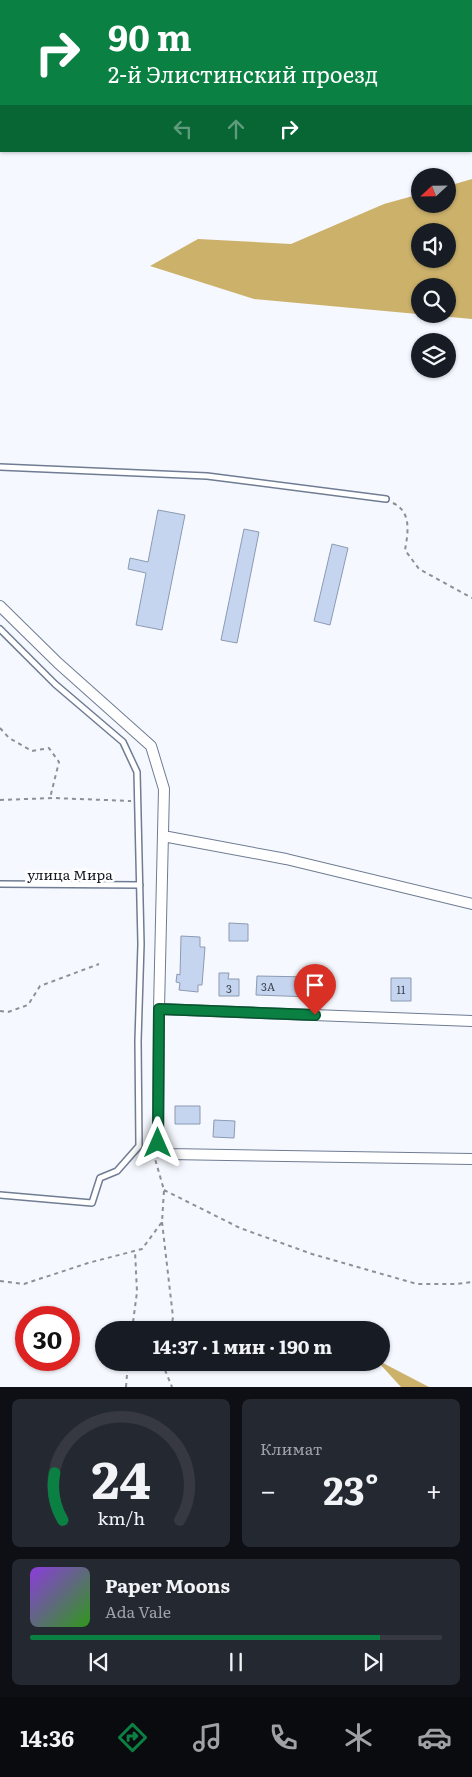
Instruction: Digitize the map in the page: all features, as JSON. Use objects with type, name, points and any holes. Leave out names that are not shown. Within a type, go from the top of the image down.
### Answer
[{"type":"street","points":[[0,606],[58,663],[151,746],[164,789],[158,1143],[170,1154],[472,1159]]},
{"type":"street","points":[[163,836],[286,859],[472,904]]},
{"type":"street","points":[[159,1009],[472,1021]]},
{"type":"lane","points":[[0,467],[207,476],[386,499]]},
{"type":"lane","points":[[0,629],[55,684],[123,742],[137,772],[141,944],[138,1041],[139,1146],[117,1171],[100,1178],[92,1203],[0,1195]]},
{"type":"lane","name":"улица Мира","points":[[0,884],[140,885]]},
{"type":"path","points":[[386,499],[400,506],[410,527],[406,550],[419,569],[472,598]]},
{"type":"path","points":[[0,728],[9,738],[32,751],[48,748],[59,762],[50,798]]},
{"type":"path","points":[[0,800],[50,798],[138,801]]},
{"type":"path","points":[[0,1011],[8,1012],[28,1005],[40,986],[99,964]]},
{"type":"path","points":[[151,1146],[164,1190],[162,1222],[172,1321]]},
{"type":"path","points":[[164,1190],[240,1228],[312,1254],[417,1284],[472,1282]]},
{"type":"path","points":[[0,1282],[24,1284],[88,1263],[142,1249],[162,1222]]},
{"type":"path","points":[[133,1321],[137,1292],[135,1251]]},
{"type":"path","points":[[126,1387],[127,1371]]},
{"type":"path","points":[[165,1371],[172,1387]]},
{"type":"shaded area","points":[[472,179],[472,319],[456,318],[456,278],[411,278],[411,313],[254,299],[150,266],[198,239],[291,244],[384,204],[411,196],[411,213],[456,213],[456,184]]},
{"type":"shaded area","points":[[390,1367],[429,1387],[401,1387],[386,1371],[390,1371]]},
{"type":"building","points":[[158,510],[185,515],[162,630],[136,625],[146,573],[128,569],[130,558],[148,562]]},
{"type":"building","points":[[244,529],[259,532],[237,643],[221,640]]},
{"type":"building","points":[[332,544],[348,548],[330,625],[314,621]]},
{"type":"building","points":[[229,923],[248,924],[248,941],[229,941]]},
{"type":"building","points":[[181,936],[200,937],[200,947],[205,947],[202,985],[198,985],[198,992],[179,990],[180,983],[176,982],[177,974],[180,975]]},
{"type":"building","points":[[219,973],[229,973],[228,979],[239,979],[239,996],[219,996]]},
{"type":"building","points":[[257,976],[312,977],[312,997],[256,995]]},
{"type":"building","points":[[391,978],[411,978],[411,1001],[391,1001]]},
{"type":"building","points":[[175,1106],[200,1106],[200,1124],[175,1124]]},
{"type":"building","points":[[214,1120],[235,1121],[234,1138],[213,1137]]},
{"type":"route","points":[[158,1143],[159,1009],[315,1015]]}]
